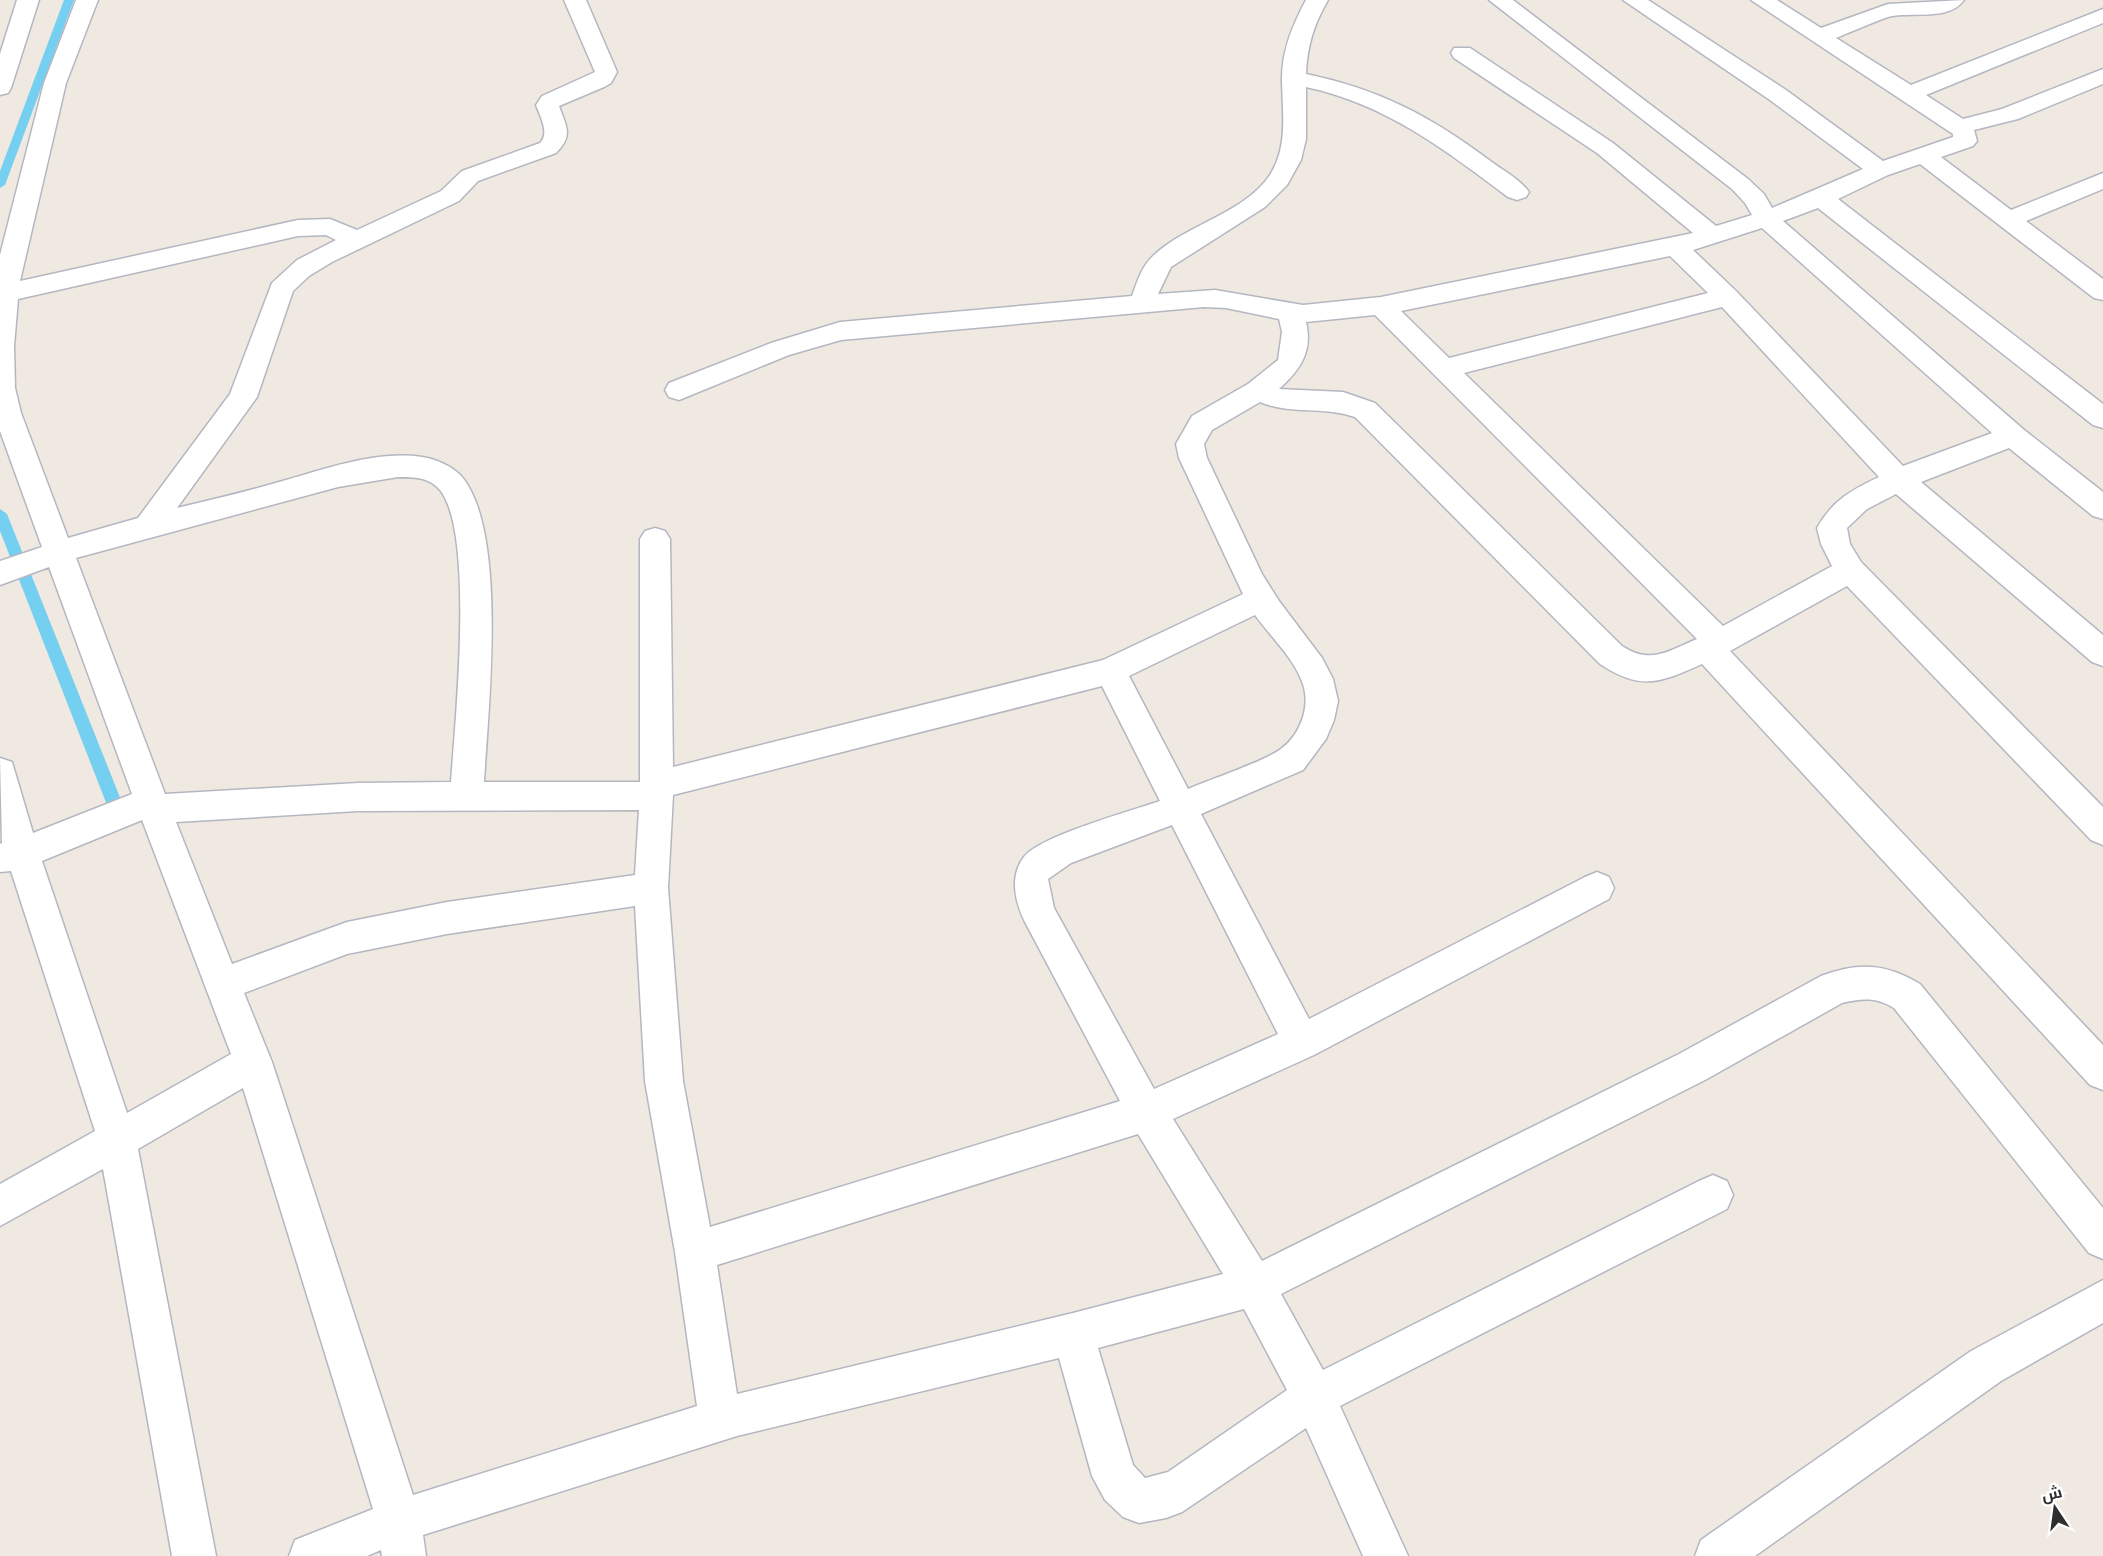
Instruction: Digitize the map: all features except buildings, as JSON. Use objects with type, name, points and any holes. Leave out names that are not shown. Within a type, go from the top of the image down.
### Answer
[{"type":"street","points":[[28,0],[24,83],[1,346],[1,388],[7,413],[152,805],[253,1062],[401,1538]]},
{"type":"street","points":[[24,83],[86,3],[111,0]]},
{"type":"street","points":[[148,527],[243,397],[281,289],[286,281],[305,266],[450,196],[470,176],[552,144],[556,135],[547,105],[550,101],[596,82],[603,78],[606,72],[575,0]]},
{"type":"street","points":[[1500,0],[1740,184],[1755,199],[1766,219],[2013,436],[2103,508]]},
{"type":"street","points":[[1634,0],[1778,95],[1880,170]]},
{"type":"street","points":[[680,390],[791,345],[840,332],[1224,297],[1290,312],[1321,314],[1381,306],[1675,247],[1766,219],[1821,198],[1880,170],[1965,141],[1964,132],[1960,127],[1762,0]]},
{"type":"street","points":[[1821,36],[1888,10],[1929,9],[1953,0]]},
{"type":"street","points":[[1142,303],[1154,271],[1162,261],[1252,203],[1279,180],[1291,155],[1295,138],[1293,78],[1297,39],[1305,4]]},
{"type":"street","points":[[1908,94],[2103,15]]},
{"type":"street","points":[[1462,53],[1605,148],[1712,236]]},
{"type":"street","points":[[1960,127],[2010,114],[2103,76]]},
{"type":"street","points":[[1293,78],[1341,88],[1404,114],[1430,129],[1517,192]]},
{"type":"street","points":[[1924,156],[2102,290]]},
{"type":"street","points":[[2010,219],[2103,180]]},
{"type":"street","points":[[1821,198],[2103,418]]},
{"type":"street","points":[[6,293],[298,228],[330,227],[357,240]]},
{"type":"street","points":[[1675,247],[1727,297],[1898,480],[2103,653]]},
{"type":"street","points":[[1446,368],[1727,297]]},
{"type":"street","points":[[1381,306],[1446,368],[1713,645],[2103,1072]]},
{"type":"street","points":[[1290,312],[1295,332],[1293,357],[1287,367],[1258,391],[1202,423],[1190,444],[1193,458],[1261,599],[1310,667],[1321,691],[1312,735],[1305,748],[1291,760],[1182,807],[1059,852],[1036,868],[1031,879],[1037,911],[1146,1112],[1254,1286],[1314,1398],[1386,1556]]},
{"type":"street","points":[[1258,391],[1281,400],[1343,402],[1365,410],[1619,662],[1632,668],[1651,669],[1667,666],[1713,645],[1850,570]]},
{"type":"street","points":[[2013,436],[1898,480],[1843,509],[1835,518],[1832,536],[1850,570],[2103,830]]},
{"type":"street","points":[[0,573],[58,551],[321,482],[395,467],[419,466],[439,473],[454,486],[465,507],[476,592],[467,797]]},
{"type":"street","points":[[654,538],[656,791],[651,888],[664,1081],[695,1252],[720,1420]]},
{"type":"street","points":[[11,856],[152,805],[358,797],[467,797],[656,791],[1110,671],[1261,599]]},
{"type":"street","points":[[1110,671],[1301,1042]]},
{"type":"street","points":[[0,772],[11,856],[117,1140],[194,1556]]},
{"type":"street","points":[[223,984],[317,947],[366,934],[447,918],[651,888]]},
{"type":"street","points":[[695,1252],[1146,1112],[1301,1042],[1597,888]]},
{"type":"street","points":[[311,1556],[401,1538],[720,1420],[1072,1334],[1254,1286],[1692,1067],[1834,988],[1859,980],[1883,982],[1907,996],[2103,1239]]},
{"type":"street","points":[[0,1206],[253,1062]]},
{"type":"street","points":[[1072,1334],[1114,1476],[1120,1485],[1140,1501],[1166,1496],[1314,1398],[1713,1195]]},
{"type":"street","points":[[1717,1556],[1986,1366],[2103,1300]]},
{"type":"waterway","points":[[0,185],[69,0]]},
{"type":"waterway","points":[[0,514],[115,805]]}]
